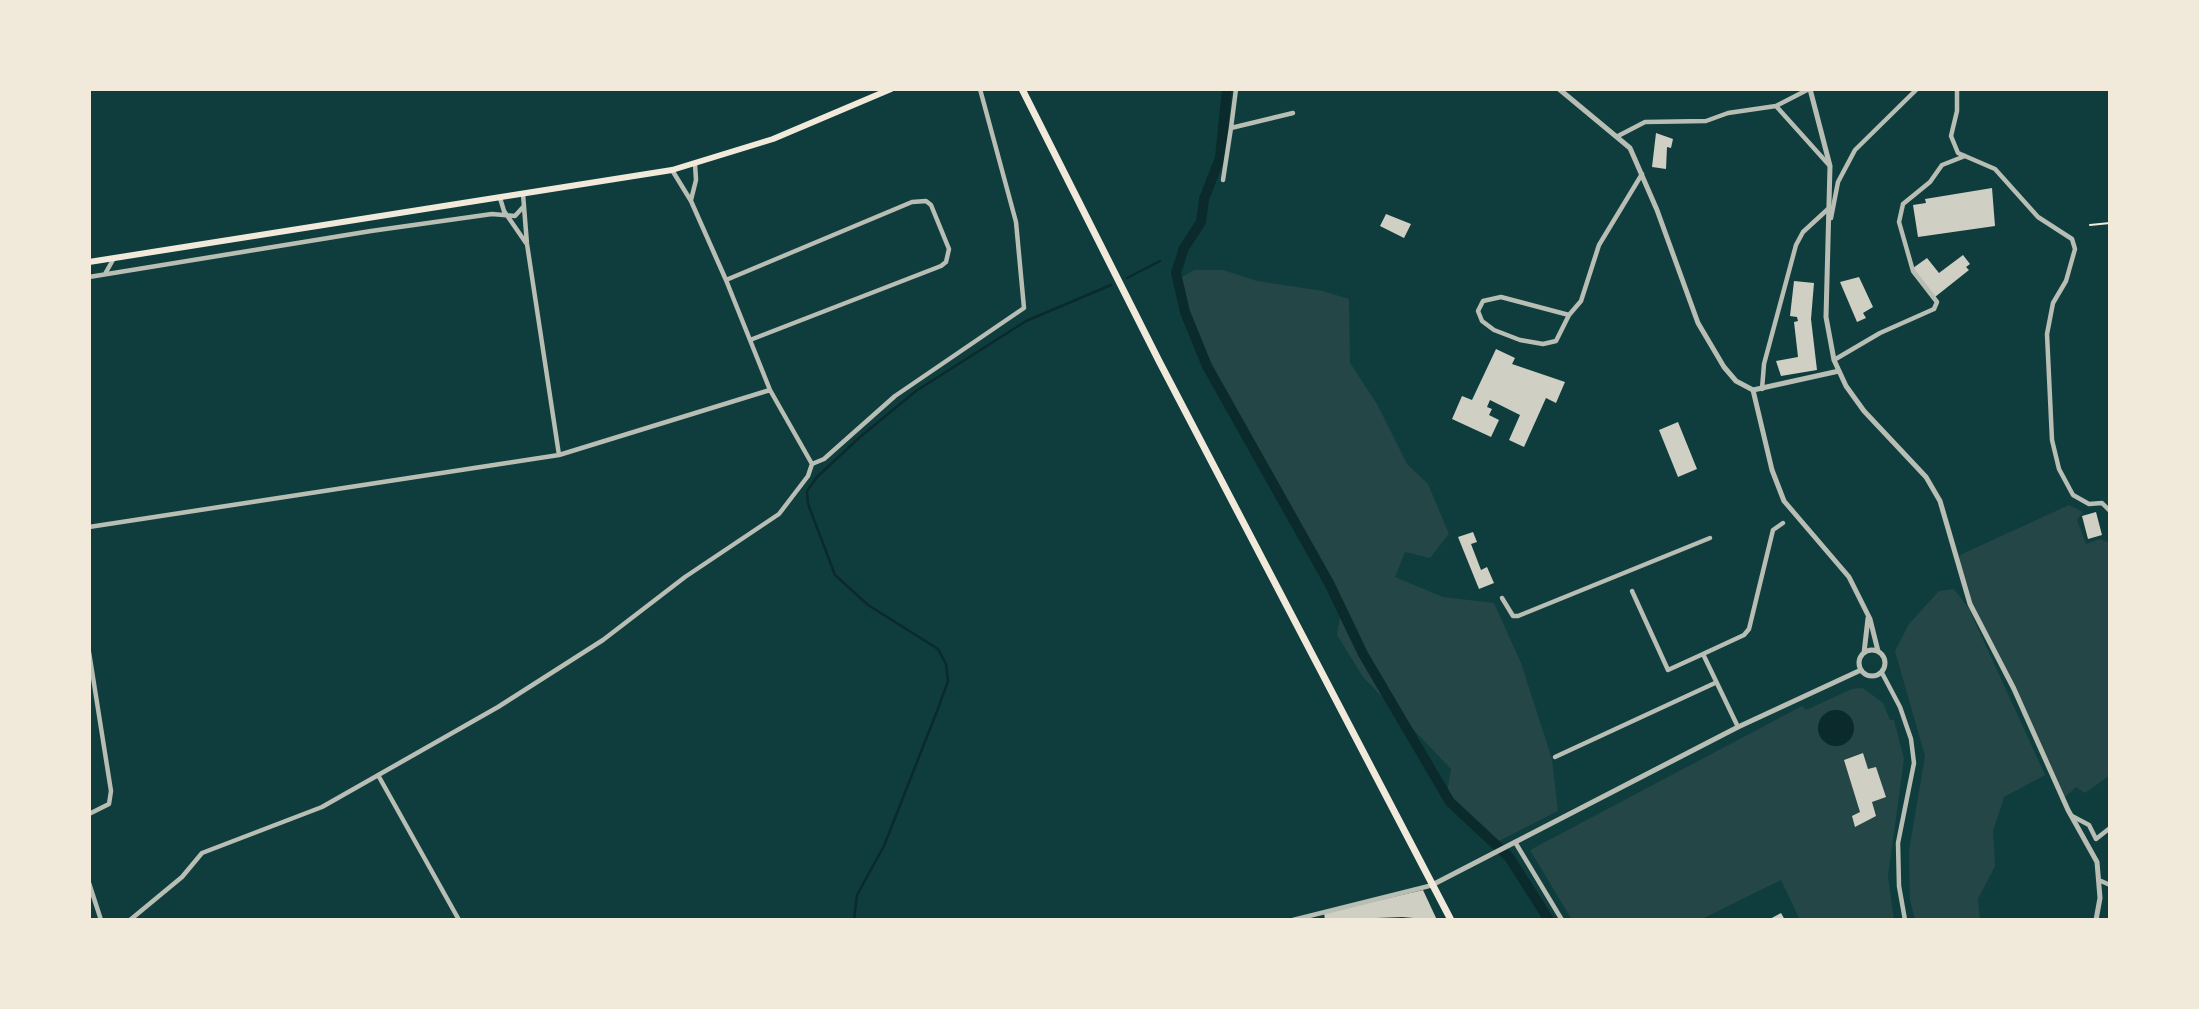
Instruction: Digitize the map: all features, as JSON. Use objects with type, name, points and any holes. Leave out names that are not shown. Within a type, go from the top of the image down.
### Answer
[{"type":"main road","points":[[89,262],[672,170],[773,139],[891,89]]},
{"type":"main road","points":[[1022,89],[1159,361],[1451,920]]},
{"type":"street","points":[[812,464],[824,459],[895,396],[1024,308],[1016,222],[979,89]]},
{"type":"street","points":[[1223,180],[1236,89]]},
{"type":"street","points":[[1559,89],[1630,148],[1642,173],[1698,323],[1724,367],[1736,381],[1752,390],[1839,371]]},
{"type":"street","points":[[1618,136],[1645,122],[1706,121],[1728,113],[1776,106],[1809,89],[1830,166],[1826,317],[1834,360],[1864,411],[1926,477],[1940,501],[1970,604],[2014,689],[2071,815],[2097,862],[2101,881],[2096,920]]},
{"type":"street","points":[[1828,232],[1844,167],[1855,150],[1917,89]]},
{"type":"street","points":[[1956,89],[1956,111],[1951,136],[1958,153],[1995,169],[2038,216],[2072,239],[2075,249],[2066,281],[2053,303],[2047,334],[2052,440],[2059,469],[2073,495],[2089,504],[2102,503],[2110,511]]},
{"type":"street","points":[[1776,106],[1830,166]]},
{"type":"street","points":[[1231,128],[1293,113]]},
{"type":"street","points":[[1834,360],[1880,333],[1934,309],[1937,302],[1913,271],[1899,222],[1903,204],[1930,182],[1942,165],[1965,156]]},
{"type":"street","points":[[691,201],[696,180],[695,164]]},
{"type":"street","points":[[130,920],[182,877],[202,853],[322,807],[498,707],[603,640],[685,577],[779,514],[808,476],[812,464],[808,453],[770,390],[691,201],[672,170]]},
{"type":"street","points":[[1569,315],[1501,297],[1483,301],[1478,311],[1482,321],[1494,330],[1520,340],[1543,344],[1556,341],[1562,336],[1569,315],[1581,302],[1599,245],[1642,173]]},
{"type":"street","points":[[523,194],[527,244],[559,455]]},
{"type":"street","points":[[500,198],[507,216],[527,244]]},
{"type":"street","points":[[726,280],[912,202],[926,201],[931,205],[949,250],[946,262],[750,340]]},
{"type":"street","points":[[89,277],[371,231],[492,215],[518,215],[524,206]]},
{"type":"street","points":[[1762,389],[1764,363],[1796,245],[1803,232],[1828,209]]},
{"type":"street","points":[[105,275],[114,258]]},
{"type":"street","points":[[89,527],[559,455],[770,390]]},
{"type":"street","points":[[1752,390],[1772,470],[1784,501],[1849,577],[1868,615],[1878,651],[1886,661],[1882,673],[1900,707],[1911,739],[1914,763],[1898,843],[1899,886],[1905,920]]},
{"type":"street","points":[[1632,591],[1668,670],[1744,635],[1749,629],[1773,530],[1783,523]]},
{"type":"street","points":[[1502,598],[1513,616],[1518,616],[1710,538]]},
{"type":"street","points":[[1868,615],[1864,653],[1859,662],[1861,670],[1871,676],[1882,673]]},
{"type":"street","points":[[1864,653],[1878,651]]},
{"type":"street","points":[[89,652],[111,792],[109,804],[89,814]]},
{"type":"street","points":[[1703,654],[1738,727]]},
{"type":"street","points":[[1293,920],[1433,884],[1738,727],[1861,670]]},
{"type":"street","points":[[1555,757],[1715,683]]},
{"type":"street","points":[[378,775],[459,920]]},
{"type":"street","points":[[2071,815],[2089,825],[2096,839],[2110,828]]},
{"type":"street","points":[[1515,842],[1562,920]]},
{"type":"street","points":[[2101,881],[2110,884]]},
{"type":"street","points":[[89,883],[101,920]]},
{"type":"path","points":[[2090,225],[2110,223]]},
{"type":"shaded area","points":[[1194,270],[1223,270],[1257,281],[1323,291],[1349,299],[1350,363],[1377,404],[1407,464],[1428,484],[1449,534],[1430,558],[1405,552],[1395,577],[1443,597],[1494,603],[1521,663],[1552,759],[1558,811],[1489,846],[1470,817],[1447,793],[1451,769],[1363,677],[1337,635],[1342,606],[1270,468],[1259,464],[1234,404],[1218,385],[1193,330],[1177,280]]},
{"type":"shaded area","points":[[2069,505],[2083,512],[2077,520],[2086,544],[2100,539],[2110,543],[2110,775],[2085,793],[2076,787],[2064,798],[2014,689],[1970,604],[1958,562],[1960,555]]},
{"type":"shaded area","points":[[1954,589],[1969,609],[2045,775],[2004,797],[1993,831],[1995,866],[1978,899],[1980,920],[1915,920],[1910,900],[1909,851],[1925,756],[1895,651],[1909,624],[1939,591]]},
{"type":"shaded area","points":[[1863,688],[1883,703],[1890,720],[1894,720],[1904,759],[1888,876],[1894,920],[1800,920],[1781,880],[1700,920],[1572,920],[1530,850],[1802,706],[1806,710],[1852,689]]},
{"type":"shaded area","points":[[1836,710],[1849,715],[1854,728],[1849,741],[1836,746],[1823,741],[1818,728],[1823,715]]},
{"type":"building","points":[[1656,133],[1673,139],[1671,148],[1667,147],[1666,169],[1652,167]]},
{"type":"building","points":[[1992,188],[1995,226],[1918,237],[1913,205],[1926,203],[1925,199]]},
{"type":"building","points":[[1386,214],[1411,224],[1404,238],[1380,226]]},
{"type":"building","points":[[1963,255],[1970,264],[1966,267],[1969,270],[1935,297],[1913,268],[1927,258],[1939,273]]},
{"type":"building","points":[[1859,277],[1873,307],[1863,313],[1866,318],[1857,322],[1840,282]]},
{"type":"building","points":[[1794,281],[1814,283],[1811,319],[1817,370],[1781,376],[1776,361],[1798,357],[1794,322],[1798,321],[1797,317],[1790,316]]},
{"type":"building","points":[[1496,349],[1515,358],[1512,364],[1565,382],[1556,403],[1546,398],[1524,447],[1509,440],[1520,415],[1490,400],[1487,407],[1492,409],[1489,415],[1499,420],[1491,437],[1452,419],[1462,396],[1472,400]]},
{"type":"building","points":[[1678,422],[1697,469],[1678,477],[1659,430]]},
{"type":"building","points":[[2096,512],[2102,535],[2088,539],[2082,516]]},
{"type":"building","points":[[1473,532],[1477,542],[1471,544],[1481,570],[1487,567],[1494,583],[1479,589],[1458,537]]},
{"type":"building","points":[[1863,753],[1868,769],[1876,767],[1886,797],[1872,802],[1876,816],[1855,827],[1852,816],[1860,812],[1844,760]]},
{"type":"building","points":[[1423,890],[1437,920],[1402,917],[1325,920],[1324,913]]},
{"type":"building","points":[[1781,913],[1785,920],[1768,920]]},
{"type":"waterway","points":[[1227,89],[1220,158],[1204,199],[1201,222],[1184,248],[1176,273],[1185,312],[1207,366],[1329,583],[1363,654],[1450,802],[1509,857],[1549,920]]},
{"type":"waterway","points":[[1127,278],[1160,261]]},
{"type":"waterway","points":[[854,920],[857,895],[884,846],[948,681],[946,664],[938,649],[868,605],[835,575],[808,504],[807,491],[817,477],[860,437],[916,391],[1026,321],[1111,285]]}]
